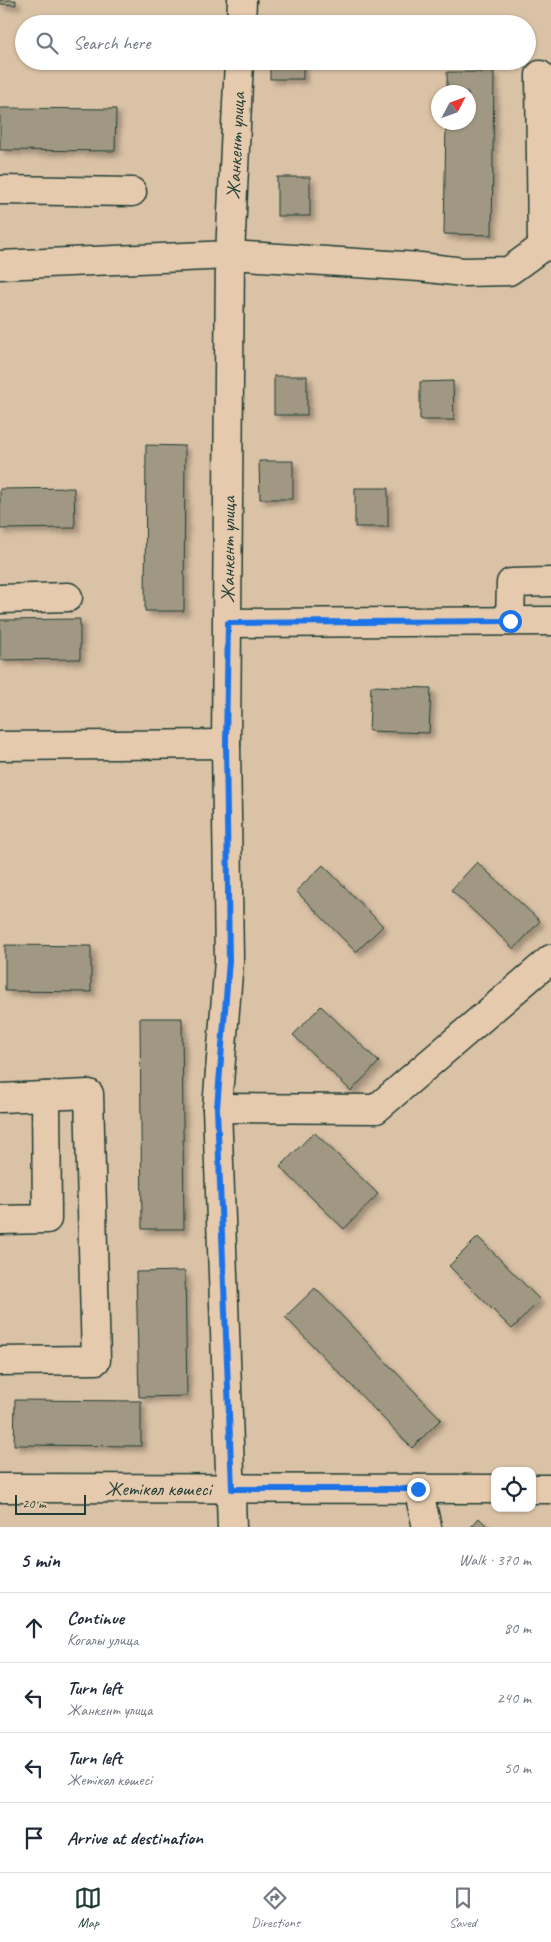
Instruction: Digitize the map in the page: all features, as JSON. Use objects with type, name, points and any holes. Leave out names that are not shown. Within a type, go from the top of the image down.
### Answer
[{"type":"street","points":[[241,15],[242,0]]},
{"type":"street","name":"Жанкент улица","points":[[232,1527],[217,1108],[229,961],[226,744],[230,255],[239,70]]},
{"type":"street","points":[[0,265],[230,255],[420,267],[463,272],[509,271],[546,247],[540,75]]},
{"type":"street","points":[[0,190],[132,192]]},
{"type":"street","points":[[510,621],[511,583],[551,582]]},
{"type":"street","points":[[0,600],[68,597]]},
{"type":"street","points":[[228,623],[551,621]]},
{"type":"street","points":[[2,742],[226,744]]},
{"type":"street","points":[[217,1108],[376,1109],[551,959]]},
{"type":"street","points":[[0,1098],[89,1094],[96,1360],[0,1361]]},
{"type":"street","points":[[0,1220],[47,1219],[46,1096]]},
{"type":"street","name":"Жетікөл көшесі","points":[[0,1488],[491,1489]]},
{"type":"street","points":[[418,1489],[427,1527]]},
{"type":"street","points":[[536,1489],[551,1489]]},
{"type":"building","points":[[0,0],[16,0],[16,5],[0,4]]},
{"type":"building","points":[[270,70],[303,70],[303,79],[270,79]]},
{"type":"building","points":[[447,72],[494,72],[492,235],[444,234],[446,130],[476,130],[476,85],[447,85]]},
{"type":"building","points":[[0,108],[116,109],[115,151],[0,150]]},
{"type":"building","points":[[277,177],[310,177],[310,216],[277,216]]},
{"type":"building","points":[[274,376],[307,376],[307,415],[274,415]]},
{"type":"building","points":[[453,381],[454,420],[420,420],[420,382]]},
{"type":"building","points":[[146,445],[185,446],[184,611],[145,611]]},
{"type":"building","points":[[259,461],[293,461],[293,499],[260,499]]},
{"type":"building","points":[[74,488],[75,528],[0,529],[0,489]]},
{"type":"building","points":[[355,488],[388,488],[388,527],[355,527]]},
{"type":"building","points":[[80,619],[80,659],[0,660],[0,620]]},
{"type":"building","points":[[371,686],[431,688],[429,733],[369,731]]},
{"type":"building","points":[[477,862],[540,921],[514,949],[451,890]]},
{"type":"building","points":[[323,865],[383,926],[356,952],[296,891]]},
{"type":"building","points":[[5,945],[91,946],[91,992],[5,991]]},
{"type":"building","points":[[321,1006],[379,1062],[351,1091],[293,1035]]},
{"type":"building","points":[[140,1018],[182,1018],[184,1229],[142,1229]]},
{"type":"building","points":[[314,1132],[378,1194],[344,1229],[280,1167]]},
{"type":"building","points":[[478,1237],[540,1300],[512,1329],[449,1266]]},
{"type":"building","points":[[185,1271],[187,1396],[139,1397],[136,1272]]},
{"type":"building","points":[[315,1288],[441,1419],[412,1448],[285,1317]]},
{"type":"building","points":[[15,1400],[141,1401],[141,1446],[14,1445]]},
{"type":"building","points":[[479,1518],[488,1527],[471,1527]]},
{"type":"route","points":[[418,1489],[232,1489],[217,1108],[229,961],[226,744],[228,623],[510,621]]}]
